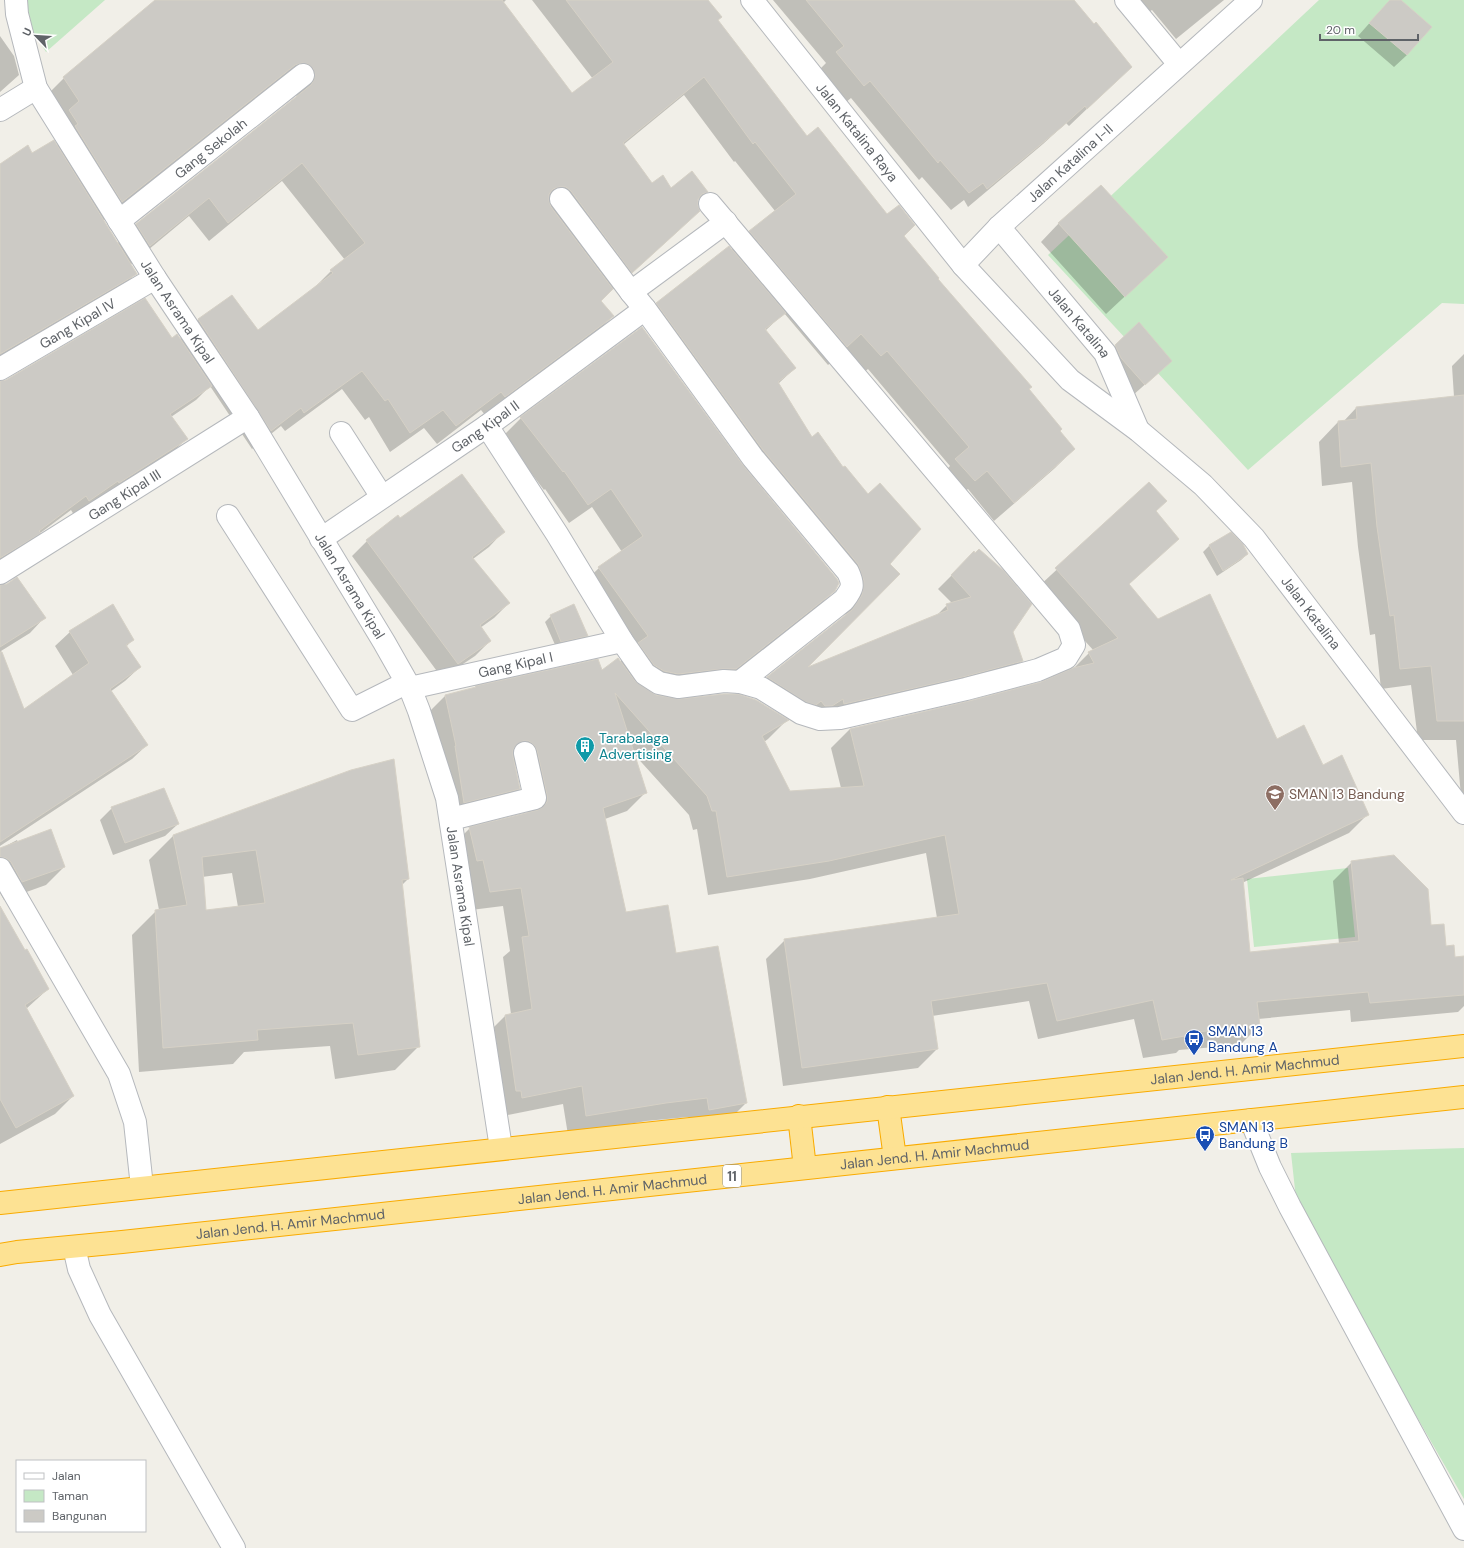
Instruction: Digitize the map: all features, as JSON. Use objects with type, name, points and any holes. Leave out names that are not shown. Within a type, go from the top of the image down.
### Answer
[{"type":"highway","name":"Jalan Jend. H. Amir Machmud","points":[[0,1203],[799,1116],[1464,1046]]},
{"type":"highway","name":"Jalan Jend. H. Amir Machmud","points":[[0,1255],[1464,1097]]},
{"type":"highway","points":[[888,1107],[895,1158]]},
{"type":"highway","points":[[799,1116],[805,1168]]},
{"type":"street","name":"Jalan Asrama Kipal","points":[[16,0],[17,14],[36,88],[155,278],[248,417],[384,642],[408,685],[419,710],[447,798],[451,819],[501,1148]]},
{"type":"street","name":"Jalan Katalina Raya","points":[[752,0],[963,265]]},
{"type":"street","points":[[1126,0],[1179,64]]},
{"type":"street","name":"Jalan Katalina I-II","points":[[963,265],[999,227],[1251,0]]},
{"type":"street","name":"Gang Sekolah","points":[[119,221],[303,75]]},
{"type":"street","points":[[0,110],[36,88]]},
{"type":"street","points":[[561,199],[631,292],[646,309],[752,458],[848,572],[852,582],[851,590],[844,600],[740,682]]},
{"type":"street","points":[[487,426],[557,534],[622,641],[645,674],[659,682],[678,687],[724,680],[740,682],[761,688],[801,713],[820,719],[840,718],[966,689],[1038,670],[1066,658],[1074,645],[1069,629],[710,204]]},
{"type":"street","points":[[631,292],[726,222]]},
{"type":"street","name":"Jalan Katalina","points":[[999,227],[1105,353],[1139,431]]},
{"type":"street","name":"Jalan Katalina","points":[[963,265],[1070,380],[1139,431],[1203,485],[1254,538],[1464,813]]},
{"type":"street","name":"Gang Kipal IV","points":[[0,369],[155,278]]},
{"type":"street","name":"Gang Kipal II","points":[[321,539],[487,426],[646,309]]},
{"type":"street","name":"Gang Kipal III","points":[[0,573],[248,417]]},
{"type":"street","points":[[341,433],[382,497]]},
{"type":"street","name":"Gang Kipal I","points":[[228,516],[352,710],[408,685],[622,641]]},
{"type":"street","points":[[451,819],[535,798],[525,753]]},
{"type":"street","points":[[0,870],[119,1074],[135,1122],[142,1187]]},
{"type":"street","points":[[1251,1120],[1270,1167],[1290,1206],[1464,1529]]},
{"type":"street","points":[[74,1247],[79,1269],[100,1315],[234,1548]]},
{"type":"green space","points":[[13,0],[105,0],[46,52]]},
{"type":"green space","points":[[1319,0],[1464,0],[1464,304],[1442,303],[1248,470],[1048,255]]},
{"type":"green space","points":[[1348,868],[1355,937],[1254,947],[1247,879]]},
{"type":"green space","points":[[1464,1148],[1464,1499],[1297,1208],[1291,1153]]},
{"type":"building","points":[[155,0],[502,0],[572,93],[613,62],[566,0],[708,0],[722,17],[718,20],[807,136],[818,127],[887,214],[899,205],[915,225],[904,236],[939,278],[938,279],[1032,387],[1029,389],[1062,429],[1060,431],[1075,449],[1014,503],[987,471],[975,481],[955,459],[969,447],[887,351],[881,356],[861,334],[847,347],[749,231],[796,194],[755,142],[753,144],[704,77],[623,143],[652,183],[663,175],[671,188],[692,171],[708,192],[702,194],[698,199],[700,211],[632,273],[571,191],[566,187],[559,187],[553,189],[549,194],[551,207],[613,289],[601,301],[614,316],[505,397],[501,392],[456,426],[443,410],[410,433],[388,399],[385,401],[362,371],[304,413],[301,408],[271,431],[198,319],[232,295],[258,330],[333,273],[330,270],[365,243],[302,163],[228,223],[209,198],[150,246],[136,224],[311,85],[315,74],[313,68],[308,64],[302,63],[295,65],[122,202],[75,126],[78,124],[69,110],[79,101],[63,77]]},
{"type":"building","points":[[806,0],[1074,0],[1094,24],[1096,22],[1132,67],[1087,109],[1085,106],[987,189],[983,183],[969,193],[940,160],[938,163],[870,81],[864,86],[836,52],[844,46]]},
{"type":"building","points":[[1390,0],[1401,0],[1432,27],[1407,55],[1369,23]]},
{"type":"building","points":[[54,140],[137,274],[0,354],[0,164],[28,145],[32,153]]},
{"type":"building","points":[[1101,185],[1168,257],[1125,297],[1058,223]]},
{"type":"building","points":[[729,246],[786,313],[765,329],[796,368],[778,382],[812,437],[818,432],[843,467],[845,466],[868,494],[880,483],[921,529],[890,564],[900,574],[808,667],[948,610],[946,604],[971,597],[951,575],[974,551],[975,553],[979,549],[1004,571],[1032,604],[1013,632],[1023,661],[963,677],[844,704],[843,699],[832,706],[825,706],[821,701],[816,705],[806,702],[767,677],[852,610],[862,595],[864,581],[858,564],[763,450],[656,303]]},
{"type":"building","points":[[145,298],[172,338],[177,334],[212,386],[170,414],[188,439],[119,483],[118,481],[89,501],[86,496],[39,531],[41,533],[0,558],[0,381],[6,380]]},
{"type":"building","points":[[1139,322],[1172,361],[1145,385],[1121,358],[1115,345]]},
{"type":"building","points":[[642,327],[743,465],[839,583],[835,591],[736,669],[722,669],[678,674],[664,671],[654,665],[638,643],[648,636],[598,567],[643,536],[611,489],[588,505],[564,471],[563,472],[520,417]]},
{"type":"building","points":[[1464,395],[1464,721],[1437,721],[1431,666],[1400,669],[1394,615],[1390,616],[1377,527],[1371,463],[1341,467],[1338,421],[1357,419],[1356,407]]},
{"type":"building","points":[[462,474],[505,532],[472,557],[510,603],[480,625],[491,641],[458,664],[366,540],[398,515],[400,518]]},
{"type":"building","points":[[1149,482],[1167,501],[1156,511],[1179,539],[1129,584],[1158,619],[1210,594],[1277,739],[1304,725],[1323,765],[1342,755],[1369,815],[1231,880],[1243,878],[1250,952],[1359,941],[1351,861],[1394,855],[1428,889],[1431,925],[1444,924],[1446,946],[1454,945],[1455,957],[1464,956],[1464,995],[1370,1003],[1368,992],[1257,1002],[1260,1026],[1196,1032],[1196,1034],[1162,1040],[1153,1000],[1057,1021],[1047,983],[931,1001],[938,1049],[802,1068],[784,939],[959,914],[945,835],[829,861],[727,877],[716,811],[712,811],[707,796],[615,693],[647,793],[603,808],[626,912],[668,905],[676,953],[718,946],[747,1103],[709,1110],[707,1098],[586,1116],[582,1086],[522,1098],[521,1091],[516,1091],[505,1015],[532,1009],[522,937],[529,936],[521,888],[490,892],[483,860],[477,861],[469,827],[538,810],[547,802],[547,795],[537,750],[529,741],[523,741],[517,744],[513,750],[520,789],[464,803],[456,746],[445,695],[476,687],[475,686],[598,659],[602,670],[618,658],[635,681],[656,695],[679,699],[738,694],[756,700],[789,720],[762,736],[790,791],[864,786],[850,729],[969,701],[1041,682],[1073,668],[1094,663],[1088,652],[1118,638],[1055,568]]},
{"type":"building","points":[[1231,532],[1243,544],[1248,554],[1223,571],[1209,545]]},
{"type":"building","points":[[17,577],[46,618],[0,647],[0,585],[7,584]]},
{"type":"building","points":[[113,604],[134,640],[126,645],[141,667],[110,689],[148,745],[0,842],[0,652],[2,652],[24,709],[89,663],[69,631]]},
{"type":"building","points":[[574,604],[588,636],[561,642],[550,615]]},
{"type":"building","points":[[394,759],[409,879],[402,880],[420,1047],[358,1055],[353,1023],[257,1030],[258,1040],[163,1048],[155,910],[187,905],[173,835],[351,770]],"holes":[[[256,850],[265,903],[206,910],[202,857]]]},
{"type":"building","points":[[164,788],[179,824],[125,843],[111,807]]},
{"type":"building","points":[[51,829],[65,867],[22,882],[11,862],[6,858],[0,857],[0,848]]},
{"type":"building","points":[[0,906],[25,950],[27,949],[49,989],[25,1005],[74,1096],[16,1128],[0,1099]]},
{"type":"place","name":"Tarabalaga Advertising","points":[[585,763]]},
{"type":"place","name":"SMAN 13 Bandung","points":[[1275,811]]},
{"type":"place","name":"SMAN 13 Bandung A","points":[[1194,1056]]},
{"type":"place","name":"SMAN 13 Bandung B","points":[[1205,1152]]}]
